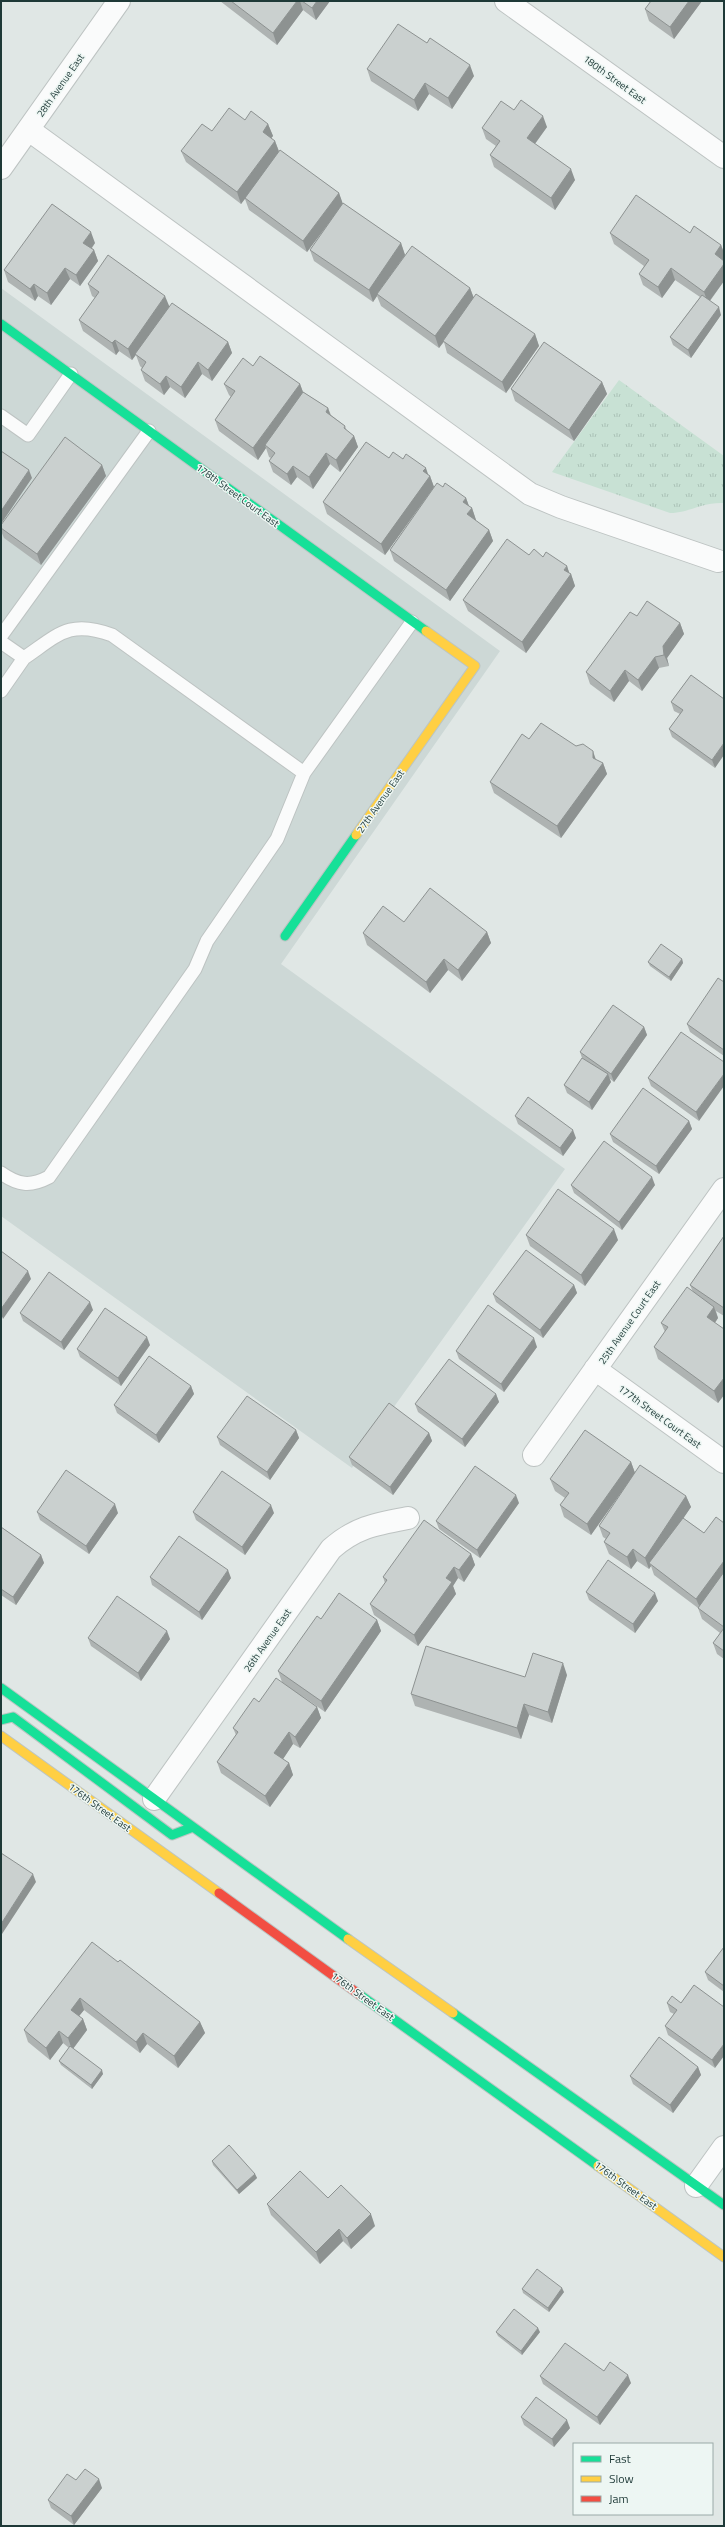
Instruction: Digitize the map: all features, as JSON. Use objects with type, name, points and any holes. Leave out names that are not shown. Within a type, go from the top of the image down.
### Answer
[{"type":"main road","name":"178th Street Court East","points":[[5,326],[474,666]]},
{"type":"main road","name":"27th Avenue East","points":[[285,936],[474,666]]},
{"type":"main road","points":[[1,1688],[154,1800],[724,2205]]},
{"type":"main road","points":[[1,1720],[13,1717],[172,1835],[193,1827]]},
{"type":"main road","name":"176th Street East","points":[[1,1736],[724,2257]]},
{"type":"street","name":"28th Avenue East","points":[[1,168],[119,1]]},
{"type":"street","name":"180th Street East","points":[[506,1],[724,157]]},
{"type":"street","points":[[29,130],[530,494],[561,507],[718,561]]},
{"type":"street","name":"25th Avenue Court East","points":[[534,1455],[724,1188]]},
{"type":"street","name":"177th Street Court East","points":[[595,1369],[724,1462]]},
{"type":"street","name":"26th Avenue East","points":[[154,1800],[331,1549],[347,1535],[373,1525],[408,1518]]},
{"type":"street","points":[[696,2186],[724,2147]]},
{"type":"lane","points":[[1,340],[5,326]]},
{"type":"lane","points":[[1,416],[28,435],[71,374]]},
{"type":"lane","points":[[1,636],[149,431]]},
{"type":"lane","points":[[1,1173],[14,1182],[26,1185],[38,1183],[49,1177],[195,969],[207,941],[277,839],[304,773],[412,622]]},
{"type":"lane","points":[[1,691],[24,658],[65,631],[77,628],[96,629],[112,635],[304,773]]},
{"type":"lane","points":[[1,642],[24,658]]},
{"type":"shaded area","points":[[1,288],[500,651],[281,964],[565,1169],[396,1404],[352,1468],[1,1216]]},
{"type":"green space","points":[[619,380],[724,456],[724,503],[708,504],[677,513],[670,513],[552,472]]},
{"type":"building","points":[[231,1],[297,1],[273,33]]},
{"type":"building","points":[[302,1],[317,1],[312,8]]},
{"type":"building","points":[[651,1],[689,1],[670,27],[645,9]]},
{"type":"building","points":[[398,24],[427,43],[430,38],[470,65],[448,98],[425,83],[414,100],[367,69]]},
{"type":"building","points":[[521,100],[543,116],[527,138],[571,169],[551,198],[490,155],[500,141],[482,128],[501,101],[514,110]]},
{"type":"building","points":[[229,108],[245,120],[251,111],[268,124],[263,132],[275,141],[237,192],[181,151],[202,124],[212,131]]},
{"type":"building","points":[[280,150],[339,193],[303,241],[245,198]]},
{"type":"building","points":[[636,195],[690,233],[694,226],[721,245],[715,254],[724,261],[724,264],[704,292],[671,268],[658,287],[639,274],[649,260],[610,233]]},
{"type":"building","points":[[343,203],[401,243],[369,290],[310,250]]},
{"type":"building","points":[[52,204],[91,232],[83,243],[94,250],[76,275],[65,268],[47,293],[34,284],[30,289],[4,270]]},
{"type":"building","points":[[412,246],[470,288],[435,336],[377,294]]},
{"type":"building","points":[[108,255],[165,296],[128,349],[115,340],[112,343],[79,320],[99,292],[88,284]]},
{"type":"building","points":[[476,294],[535,334],[502,382],[443,341]]},
{"type":"building","points":[[702,295],[719,307],[688,350],[670,337]]},
{"type":"building","points":[[172,303],[228,342],[208,370],[198,362],[181,387],[166,376],[160,384],[141,370],[146,362],[135,354]]},
{"type":"building","points":[[544,342],[602,382],[569,430],[511,389]]},
{"type":"building","points":[[260,356],[300,384],[253,448],[215,420],[235,391],[224,384],[243,358],[253,366]]},
{"type":"building","points":[[303,392],[328,408],[326,412],[345,426],[344,428],[354,436],[336,460],[326,453],[309,477],[293,466],[287,474],[269,461],[275,453],[265,445]]},
{"type":"building","points":[[65,437],[102,465],[37,554],[1,528],[1,525]]},
{"type":"building","points":[[366,442],[389,458],[393,452],[403,459],[406,454],[426,468],[423,471],[430,476],[381,544],[323,502]]},
{"type":"building","points":[[1,451],[29,470],[1,511]]},
{"type":"building","points":[[437,483],[443,487],[445,483],[466,498],[463,502],[472,508],[467,514],[489,530],[446,590],[390,550]]},
{"type":"building","points":[[507,539],[529,555],[534,549],[543,557],[546,552],[567,566],[564,570],[571,574],[522,642],[463,600]]},
{"type":"building","points":[[647,601],[680,623],[663,646],[664,655],[655,657],[638,680],[625,670],[610,691],[586,672],[630,612],[637,616]]},
{"type":"building","points":[[691,675],[724,699],[724,743],[712,760],[669,729],[683,710],[671,702]]},
{"type":"building","points":[[541,723],[576,746],[583,744],[593,751],[593,758],[603,763],[557,826],[490,782],[522,734],[529,739]]},
{"type":"building","points":[[430,888],[487,932],[458,970],[444,959],[426,982],[363,933],[383,906],[404,922]]},
{"type":"building","points":[[661,944],[682,959],[669,977],[648,962]]},
{"type":"building","points":[[718,978],[724,982],[724,1050],[687,1024]]},
{"type":"building","points":[[613,1005],[644,1027],[611,1074],[580,1052]]},
{"type":"building","points":[[681,1032],[724,1062],[724,1074],[696,1112],[648,1078]]},
{"type":"building","points":[[582,1058],[608,1074],[589,1102],[564,1085]]},
{"type":"building","points":[[643,1088],[689,1121],[656,1166],[610,1134]]},
{"type":"building","points":[[528,1097],[573,1130],[560,1148],[515,1116]]},
{"type":"building","points":[[604,1141],[652,1177],[619,1222],[571,1185]]},
{"type":"building","points":[[558,1189],[614,1229],[581,1275],[526,1235]]},
{"type":"building","points":[[724,1236],[724,1308],[690,1285]]},
{"type":"building","points":[[526,1250],[574,1285],[540,1330],[493,1294]]},
{"type":"building","points":[[1,1251],[28,1271],[1,1309]]},
{"type":"building","points":[[49,1272],[90,1302],[61,1342],[20,1313]]},
{"type":"building","points":[[687,1287],[714,1307],[707,1317],[724,1329],[724,1378],[714,1391],[654,1347],[668,1327],[661,1323]]},
{"type":"building","points":[[488,1305],[534,1338],[501,1384],[456,1351]]},
{"type":"building","points":[[105,1308],[147,1337],[118,1378],[77,1349]]},
{"type":"building","points":[[149,1356],[191,1386],[156,1435],[114,1405]]},
{"type":"building","points":[[449,1359],[496,1394],[462,1439],[415,1404]]},
{"type":"building","points":[[247,1396],[296,1430],[267,1472],[217,1437]]},
{"type":"building","points":[[389,1403],[429,1433],[390,1487],[349,1457]]},
{"type":"building","points":[[585,1430],[631,1462],[587,1524],[560,1505],[569,1493],[550,1479]]},
{"type":"building","points":[[640,1465],[686,1496],[645,1558],[633,1549],[627,1557],[604,1542],[610,1533],[599,1526]]},
{"type":"building","points":[[475,1466],[516,1495],[477,1550],[436,1521]]},
{"type":"building","points":[[66,1470],[115,1504],[86,1546],[37,1512]]},
{"type":"building","points":[[222,1471],[271,1505],[242,1547],[193,1512]]},
{"type":"building","points":[[716,1517],[724,1523],[724,1561],[696,1599],[649,1563],[683,1518],[704,1533]]},
{"type":"building","points":[[424,1520],[471,1554],[459,1570],[454,1567],[446,1578],[452,1582],[414,1635],[370,1604],[387,1580],[383,1577]]},
{"type":"building","points":[[1,1527],[41,1555],[13,1597],[1,1589]]},
{"type":"building","points":[[179,1536],[228,1570],[199,1612],[150,1577]]},
{"type":"building","points":[[608,1560],[655,1593],[633,1624],[586,1592]]},
{"type":"building","points":[[724,1572],[724,1627],[698,1608]]},
{"type":"building","points":[[339,1593],[377,1620],[321,1701],[278,1671],[317,1616],[321,1619]]},
{"type":"building","points":[[117,1596],[167,1631],[138,1673],[88,1638]]},
{"type":"building","points":[[724,1628],[724,1651],[713,1643]]},
{"type":"building","points":[[426,1646],[525,1677],[533,1653],[563,1663],[548,1712],[524,1704],[517,1728],[411,1694]]},
{"type":"building","points":[[276,1678],[317,1707],[295,1737],[289,1732],[274,1753],[289,1763],[265,1796],[217,1762],[238,1732],[233,1728],[254,1698],[259,1702]]},
{"type":"building","points":[[1,1853],[33,1874],[1,1924]]},
{"type":"building","points":[[92,1942],[118,1962],[120,1960],[200,2022],[174,2056],[143,2033],[136,2042],[80,1998],[71,2010],[83,2019],[68,2038],[59,2031],[46,2048],[24,2030]]},
{"type":"building","points":[[724,1947],[724,1986],[705,1972]]},
{"type":"building","points":[[694,1985],[724,2007],[724,2044],[712,2060],[665,2026],[677,2010],[667,2003],[672,1996],[681,2003]]},
{"type":"building","points":[[659,2037],[698,2067],[670,2105],[630,2076]]},
{"type":"building","points":[[70,2046],[102,2070],[91,2085],[59,2061]]},
{"type":"building","points":[[229,2145],[255,2174],[237,2190],[212,2161]]},
{"type":"building","points":[[300,2171],[328,2198],[341,2185],[371,2214],[347,2238],[339,2229],[316,2252],[267,2204]]},
{"type":"building","points":[[537,2269],[562,2288],[548,2308],[522,2289]]},
{"type":"building","points":[[514,2309],[538,2328],[521,2351],[496,2332]]},
{"type":"building","points":[[565,2343],[604,2371],[610,2362],[628,2375],[597,2417],[540,2376]]},
{"type":"building","points":[[536,2397],[567,2420],[552,2439],[521,2417]]},
{"type":"building","points":[[85,2469],[99,2479],[71,2516],[48,2500],[67,2474],[76,2480]]},
{"type":"traffic: fast","points":[[1,324],[426,631]]},
{"type":"traffic: fast","points":[[285,936],[356,835]]},
{"type":"traffic: fast","points":[[1,1688],[348,1939]]},
{"type":"traffic: fast","points":[[1,1720],[13,1717],[172,1835],[193,1827]]},
{"type":"traffic: fast","points":[[360,1995],[598,2166]]},
{"type":"traffic: fast","points":[[453,2013],[724,2205]]},
{"type":"traffic: slow","points":[[356,835],[475,666],[426,631]]},
{"type":"traffic: slow","points":[[1,1736],[219,1893]]},
{"type":"traffic: slow","points":[[348,1939],[453,2013]]},
{"type":"traffic: slow","points":[[598,2166],[724,2257]]},
{"type":"traffic: jam","points":[[219,1893],[360,1995]]}]
